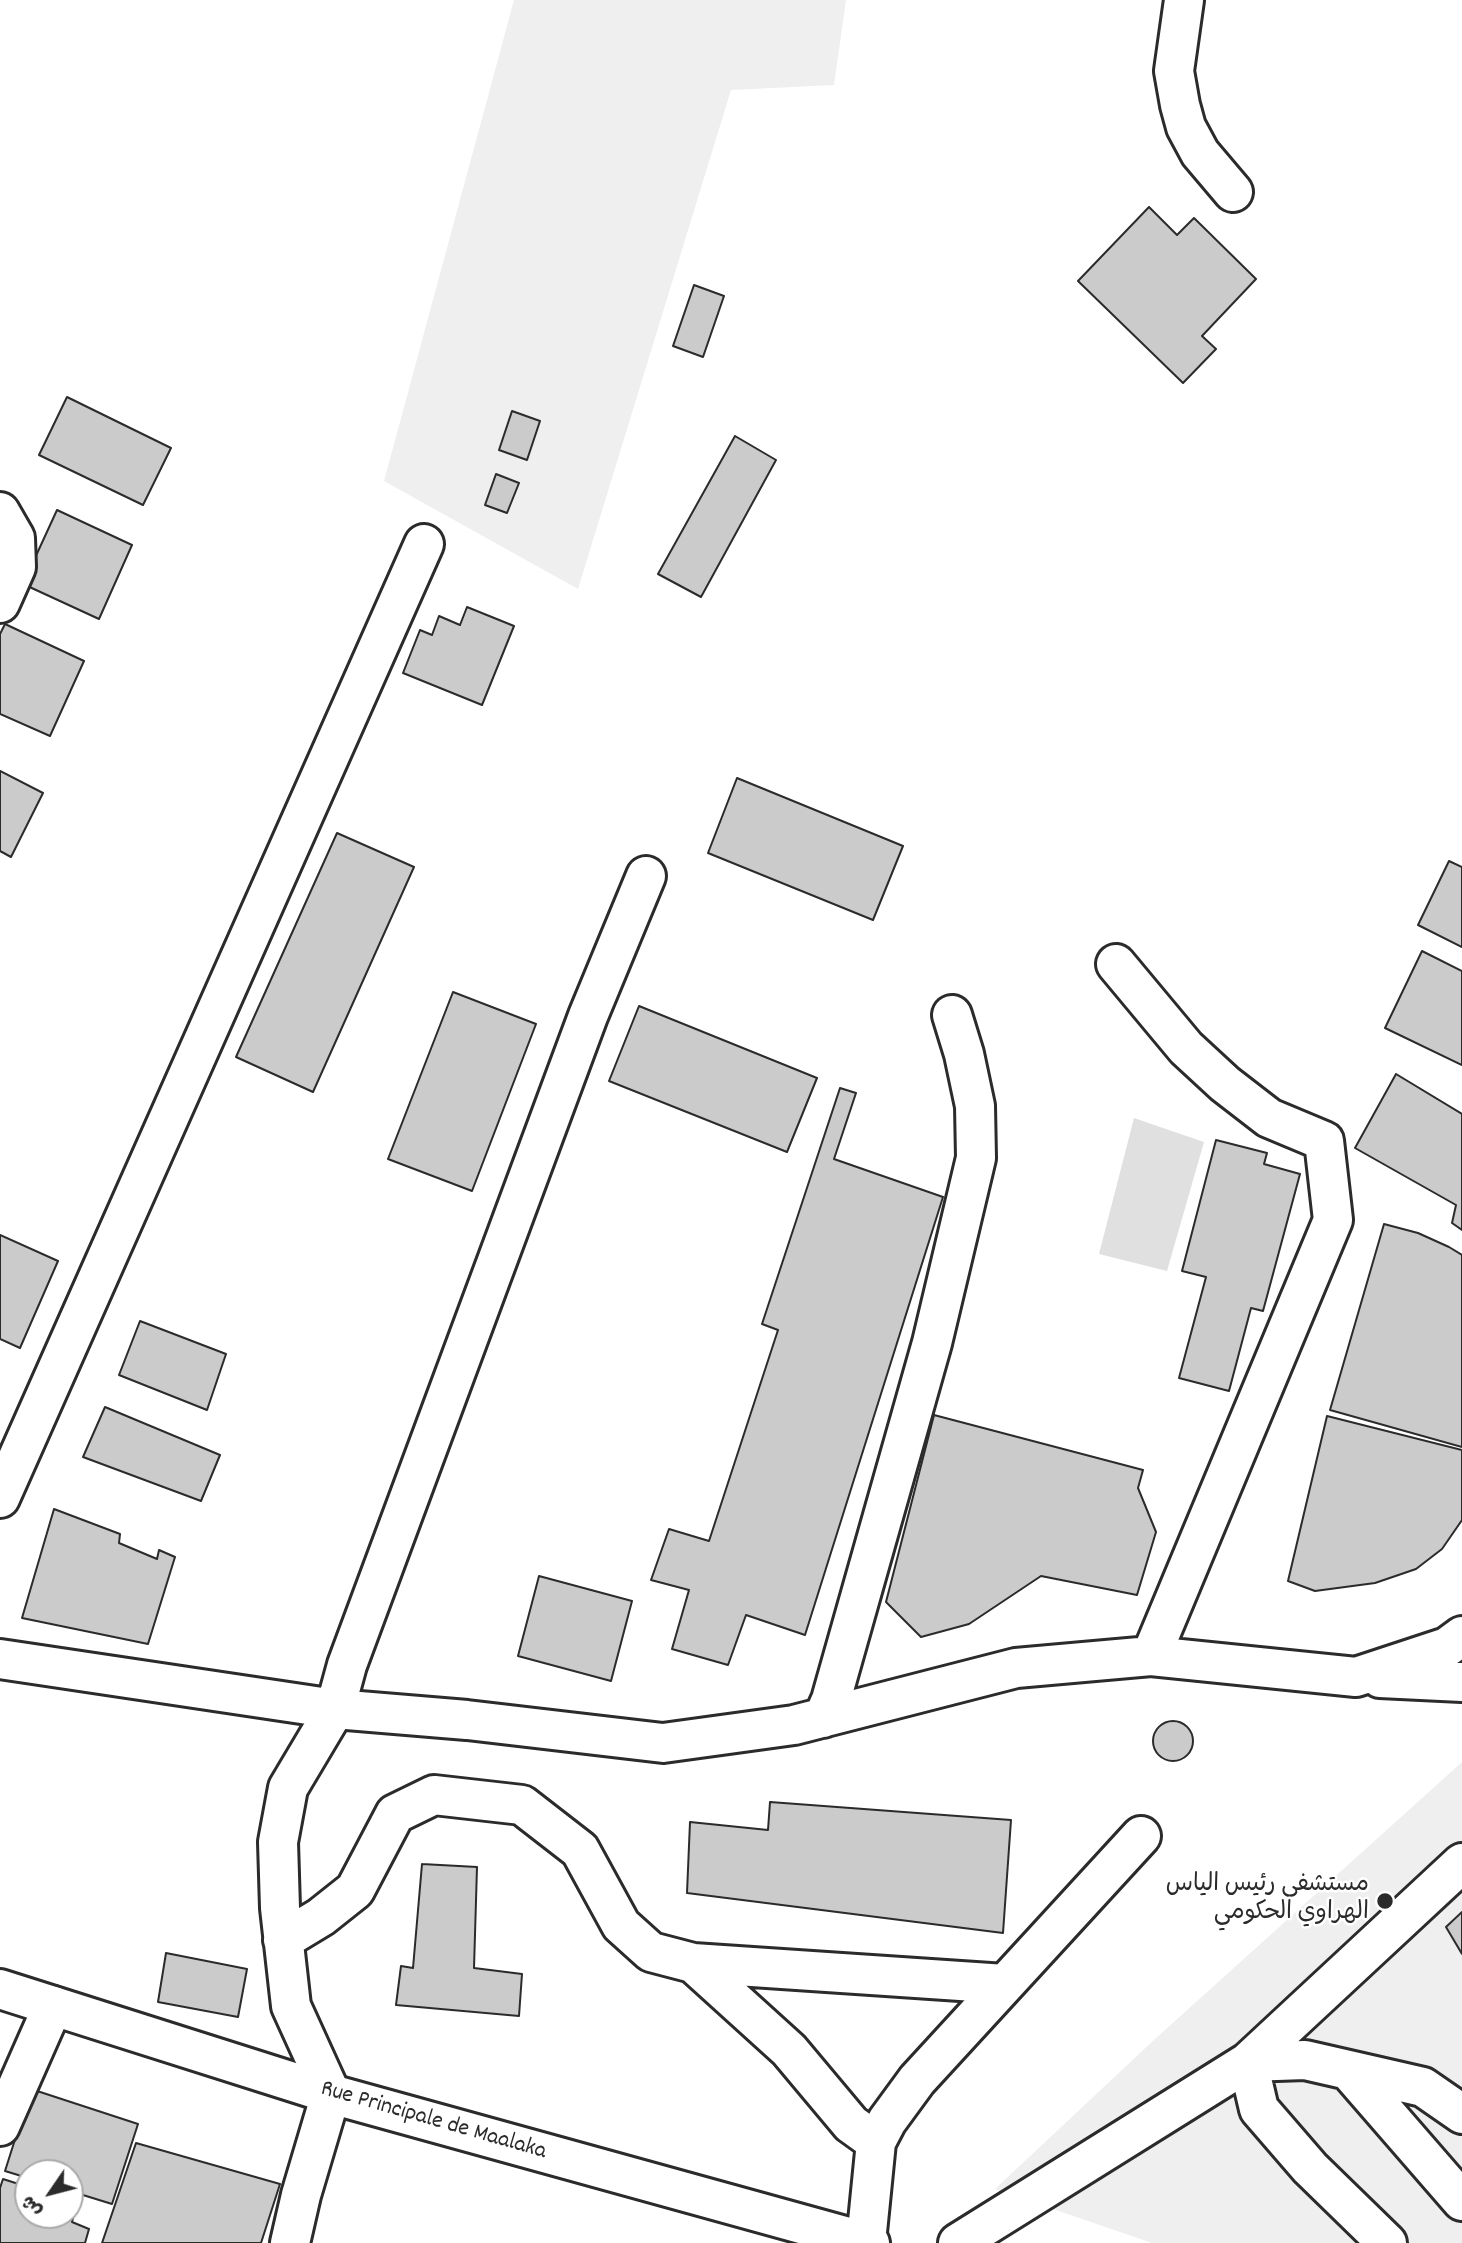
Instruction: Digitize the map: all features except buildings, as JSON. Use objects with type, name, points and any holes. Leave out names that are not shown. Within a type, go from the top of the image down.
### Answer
[{"type":"street","points":[[1184,0],[1174,71],[1180,104],[1186,127],[1200,153],[1233,192]]},
{"type":"street","points":[[0,512],[15,538],[16,567],[0,603]]},
{"type":"street","points":[[0,1498],[424,544]]},
{"type":"street","points":[[290,2243],[301,2195],[331,2094],[291,2006],[279,1908],[278,1842],[288,1788],[335,1709],[347,1665],[588,1016],[646,876]]},
{"type":"street","points":[[1116,964],[1186,1048],[1225,1084],[1269,1118],[1324,1141],[1333,1220],[1151,1656]]},
{"type":"street","points":[[823,1718],[932,1343],[976,1158],[975,1106],[952,1015]]},
{"type":"street","points":[[1356,1677],[1447,1647],[1462,1636]]},
{"type":"street","points":[[0,1659],[335,1709],[467,1720],[663,1743],[794,1725],[1016,1668],[1151,1656],[1356,1677],[1462,1682]]},
{"type":"street","points":[[284,1940],[321,1917],[355,1890],[395,1814],[434,1796],[522,1805],[580,1850],[621,1925],[650,1952],[693,1963],[1005,1984]]},
{"type":"street","points":[[868,2242],[876,2142],[887,2121],[917,2080],[1141,1836]]},
{"type":"street","points":[[958,2243],[1248,2062],[1462,1863]]},
{"type":"street","points":[[693,1963],[789,2050],[851,2124],[876,2142]]},
{"type":"street","name":"Rue Principale de Maalaka","points":[[0,1989],[331,2094],[868,2242]]},
{"type":"street","points":[[0,2126],[53,2006]]},
{"type":"street","points":[[1248,2062],[1305,2060],[1423,2087],[1462,2114]]},
{"type":"street","points":[[1248,2062],[1259,2109],[1310,2168],[1387,2243]]},
{"type":"street","points":[[1350,2071],[1462,2201]]},
{"type":"shaded area","points":[[514,0],[846,0],[834,85],[731,90],[578,589],[384,481]]},
{"type":"shaded area","points":[[1134,1118],[1204,1142],[1167,1271],[1099,1254]]},
{"type":"shaded area","name":"مستشفى رئيس الياس الهراوي الحكومي","points":[[1462,1762],[1462,2243],[1152,2243],[995,2189],[1155,2039]]},
{"type":"place","name":"مستشفى رئيس الياس الهراوي الحكومي","points":[[1385,1901]]}]
